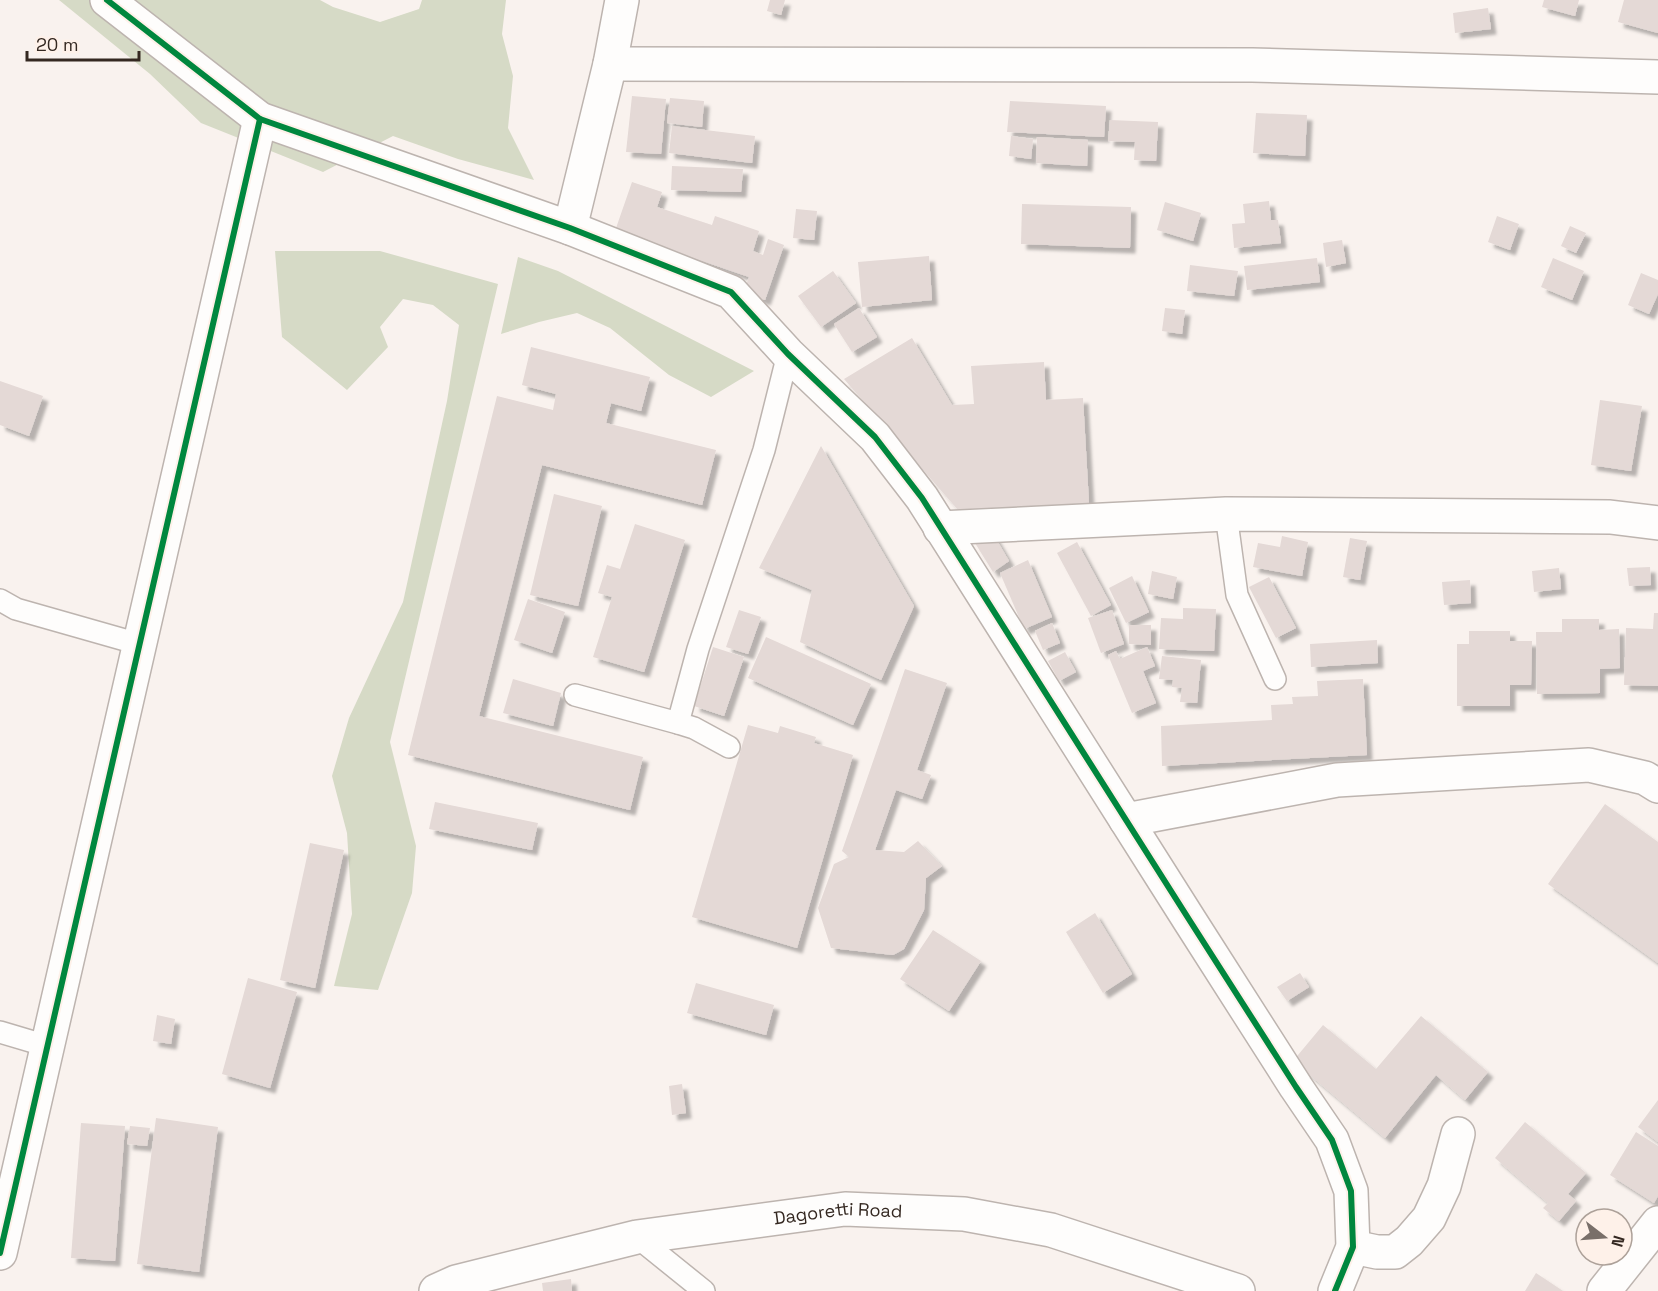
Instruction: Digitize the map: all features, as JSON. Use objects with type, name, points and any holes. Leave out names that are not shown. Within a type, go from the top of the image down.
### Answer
[{"type":"street","points":[[107,0],[260,118],[570,228],[731,292],[788,354],[875,437],[922,498],[1296,1087],[1332,1140],[1351,1191],[1353,1247],[1335,1291]]},
{"type":"street","points":[[570,228],[610,64],[622,0]]},
{"type":"street","points":[[610,64],[1240,65],[1658,78]]},
{"type":"street","points":[[0,1253],[260,118]]},
{"type":"street","points":[[940,528],[1226,514],[1610,517],[1658,523]]},
{"type":"street","points":[[1126,820],[1336,780],[1589,765],[1645,778],[1658,786]]},
{"type":"street","points":[[1353,1247],[1377,1252],[1395,1252],[1409,1241],[1429,1218],[1444,1186],[1458,1134]]},
{"type":"street","name":"Dagoretti Road","points":[[436,1291],[456,1282],[637,1237],[845,1209],[964,1214],[1051,1230],[1238,1291]]},
{"type":"street","points":[[1604,1291],[1658,1223]]},
{"type":"lane","points":[[678,723],[698,649],[764,450],[788,354]]},
{"type":"lane","points":[[1226,514],[1237,595],[1275,679]]},
{"type":"lane","points":[[0,600],[16,609],[139,644]]},
{"type":"lane","points":[[575,695],[694,728],[729,747]]},
{"type":"lane","points":[[0,1032],[47,1046]]},
{"type":"lane","points":[[637,1237],[704,1291]]},
{"type":"green space","points":[[59,0],[320,0],[333,7],[380,22],[419,9],[422,0],[506,0],[502,34],[513,76],[508,128],[534,180],[458,159],[393,136],[323,172],[201,123],[150,74]]},
{"type":"green space","points":[[275,251],[380,251],[498,284],[390,742],[416,846],[412,893],[378,990],[334,986],[352,914],[347,833],[332,776],[349,718],[403,602],[447,401],[459,325],[433,305],[403,299],[380,327],[388,347],[347,390],[282,337]]},
{"type":"green space","points":[[518,257],[558,271],[754,371],[711,397],[669,375],[610,328],[577,313],[501,334]]},
{"type":"building","points":[[770,0],[785,0],[781,15],[767,11]]},
{"type":"building","points":[[1544,0],[1579,0],[1575,16],[1542,7]]},
{"type":"building","points":[[1624,0],[1658,0],[1658,33],[1618,22]]},
{"type":"building","points":[[1488,8],[1491,29],[1455,33],[1453,13]]},
{"type":"building","points":[[632,96],[666,99],[661,154],[626,152]]},
{"type":"building","points":[[670,98],[704,101],[702,127],[667,123]]},
{"type":"building","points":[[1010,101],[1106,106],[1104,137],[1007,132]]},
{"type":"building","points":[[1256,113],[1307,115],[1305,156],[1253,153]]},
{"type":"building","points":[[1110,120],[1158,122],[1156,161],[1134,160],[1135,142],[1108,141]]},
{"type":"building","points":[[672,126],[755,136],[752,163],[669,153]]},
{"type":"building","points":[[1011,136],[1033,139],[1031,159],[1009,156]]},
{"type":"building","points":[[1037,137],[1088,140],[1087,166],[1036,163]]},
{"type":"building","points":[[672,166],[743,169],[741,192],[671,190]]},
{"type":"building","points":[[632,182],[662,192],[657,207],[712,225],[715,216],[759,231],[753,251],[763,255],[768,239],[784,245],[765,300],[743,293],[749,277],[615,231]]},
{"type":"building","points":[[1269,201],[1271,220],[1278,220],[1281,243],[1234,248],[1232,224],[1245,223],[1243,204]]},
{"type":"building","points":[[1165,202],[1201,213],[1193,241],[1157,230]]},
{"type":"building","points":[[1022,204],[1131,207],[1130,248],[1021,244]]},
{"type":"building","points":[[796,209],[817,211],[814,240],[793,238]]},
{"type":"building","points":[[1497,216],[1519,224],[1510,250],[1488,242]]},
{"type":"building","points":[[1570,226],[1586,233],[1576,253],[1561,246]]},
{"type":"building","points":[[1342,240],[1346,263],[1326,267],[1323,243]]},
{"type":"building","points":[[929,256],[932,300],[862,307],[858,262]]},
{"type":"building","points":[[1317,258],[1320,282],[1247,290],[1244,266]]},
{"type":"building","points":[[1553,258],[1584,271],[1572,300],[1541,287]]},
{"type":"building","points":[[1190,265],[1238,271],[1234,296],[1187,291]]},
{"type":"building","points":[[833,271],[856,303],[821,327],[798,296]]},
{"type":"building","points":[[1641,273],[1658,280],[1658,294],[1649,314],[1628,305]]},
{"type":"building","points":[[859,308],[877,337],[852,352],[834,324]]},
{"type":"building","points":[[1165,308],[1185,310],[1182,334],[1162,331]]},
{"type":"building","points":[[912,338],[952,405],[974,404],[971,366],[1044,362],[1046,400],[1083,398],[1089,503],[959,511],[844,379]]},
{"type":"building","points":[[531,347],[650,377],[641,411],[611,403],[606,423],[716,450],[702,505],[542,465],[479,716],[643,757],[630,810],[408,755],[497,396],[553,410],[556,394],[522,385]]},
{"type":"building","points":[[0,381],[43,396],[29,436],[0,425]]},
{"type":"building","points":[[1600,400],[1642,406],[1631,471],[1591,465]]},
{"type":"building","points":[[821,446],[914,606],[881,680],[800,642],[812,590],[759,568]]},
{"type":"building","points":[[554,494],[602,506],[578,606],[530,595]]},
{"type":"building","points":[[635,524],[685,540],[644,672],[593,657],[612,597],[598,593],[607,565],[620,569]]},
{"type":"building","points":[[992,532],[1009,561],[993,572],[975,543]]},
{"type":"building","points":[[1282,536],[1308,542],[1302,576],[1253,567],[1258,543],[1280,547]]},
{"type":"building","points":[[1350,538],[1367,541],[1360,580],[1343,577]]},
{"type":"building","points":[[1077,542],[1111,605],[1091,616],[1057,553]]},
{"type":"building","points":[[1028,560],[1052,617],[1024,629],[1000,573]]},
{"type":"building","points":[[1650,567],[1651,585],[1629,586],[1627,568]]},
{"type":"building","points":[[1559,568],[1561,589],[1534,592],[1532,571]]},
{"type":"building","points":[[1152,571],[1177,577],[1173,599],[1148,594]]},
{"type":"building","points":[[1132,576],[1149,612],[1126,623],[1109,588]]},
{"type":"building","points":[[1269,577],[1296,628],[1276,638],[1249,587]]},
{"type":"building","points":[[1470,580],[1471,603],[1444,605],[1442,582]]},
{"type":"building","points":[[528,599],[565,612],[552,653],[514,640]]},
{"type":"building","points":[[1183,608],[1216,609],[1214,651],[1159,649],[1161,618],[1183,619]]},
{"type":"building","points":[[739,610],[761,617],[748,654],[726,647]]},
{"type":"building","points":[[1112,610],[1124,644],[1101,653],[1088,618]]},
{"type":"building","points":[[1654,613],[1658,613],[1658,686],[1624,685],[1626,628],[1653,629]]},
{"type":"building","points":[[1562,619],[1599,619],[1599,630],[1619,629],[1620,668],[1600,669],[1600,693],[1537,694],[1536,632],[1562,632]]},
{"type":"building","points":[[1052,623],[1060,643],[1043,650],[1035,631]]},
{"type":"building","points":[[1129,625],[1151,625],[1151,645],[1129,644]]},
{"type":"building","points":[[1469,631],[1510,631],[1510,641],[1532,641],[1531,685],[1510,685],[1510,706],[1457,706],[1457,644],[1469,644]]},
{"type":"building","points":[[766,637],[871,684],[853,725],[748,678]]},
{"type":"building","points":[[1377,640],[1378,663],[1311,667],[1310,644]]},
{"type":"building","points":[[713,647],[744,657],[724,716],[694,706]]},
{"type":"building","points":[[1147,647],[1155,666],[1143,671],[1156,703],[1132,713],[1108,655],[1116,651],[1120,659]]},
{"type":"building","points":[[1065,652],[1076,672],[1059,681],[1048,661]]},
{"type":"building","points":[[1162,656],[1201,660],[1197,703],[1180,702],[1182,688],[1172,687],[1173,680],[1159,679]]},
{"type":"building","points":[[905,669],[947,683],[917,770],[931,775],[922,799],[896,790],[875,850],[904,852],[918,841],[942,866],[926,878],[924,910],[904,949],[893,955],[831,948],[818,908],[834,864],[849,857],[842,851]]},
{"type":"building","points":[[513,679],[561,693],[553,726],[503,713]]},
{"type":"building","points":[[1363,679],[1367,755],[1162,766],[1161,726],[1272,720],[1271,705],[1293,704],[1292,697],[1318,696],[1317,681]]},
{"type":"building","points":[[748,725],[778,733],[780,726],[816,737],[814,743],[853,755],[797,948],[692,917]]},
{"type":"building","points":[[435,802],[538,823],[532,850],[429,829]]},
{"type":"building","points":[[1605,804],[1658,842],[1658,963],[1548,884]]},
{"type":"building","points":[[310,843],[344,850],[315,988],[280,980]]},
{"type":"building","points":[[1095,913],[1132,974],[1103,993],[1066,932]]},
{"type":"building","points":[[933,930],[981,961],[949,1011],[900,979]]},
{"type":"building","points":[[1300,973],[1309,987],[1287,1001],[1277,987]]},
{"type":"building","points":[[248,978],[297,992],[270,1088],[222,1074]]},
{"type":"building","points":[[696,983],[774,1005],[766,1035],[687,1013]]},
{"type":"building","points":[[157,1015],[175,1019],[171,1044],[153,1041]]},
{"type":"building","points":[[1421,1016],[1488,1072],[1465,1100],[1436,1075],[1385,1138],[1293,1061],[1323,1025],[1376,1069]]},
{"type":"building","points":[[682,1084],[686,1113],[672,1115],[669,1086]]},
{"type":"building","points":[[1658,1100],[1658,1142],[1638,1127]]},
{"type":"building","points":[[156,1118],[218,1127],[199,1272],[137,1264]]},
{"type":"building","points":[[1525,1122],[1586,1173],[1568,1194],[1576,1201],[1559,1221],[1543,1208],[1548,1203],[1495,1158]]},
{"type":"building","points":[[81,1123],[125,1126],[115,1261],[71,1258]]},
{"type":"building","points":[[130,1126],[150,1128],[147,1146],[127,1144]]},
{"type":"building","points":[[1636,1132],[1658,1146],[1658,1196],[1654,1203],[1610,1175]]},
{"type":"building","points":[[1536,1273],[1563,1291],[1525,1291]]},
{"type":"building","points":[[571,1279],[572,1291],[543,1291],[542,1283]]},
{"type":"cycle path","points":[[107,0],[260,119],[570,228],[731,292],[788,354],[875,437],[922,498],[1296,1087],[1332,1140],[1351,1191],[1353,1247],[1335,1291]]},
{"type":"cycle path","points":[[0,1253],[260,119]]}]
